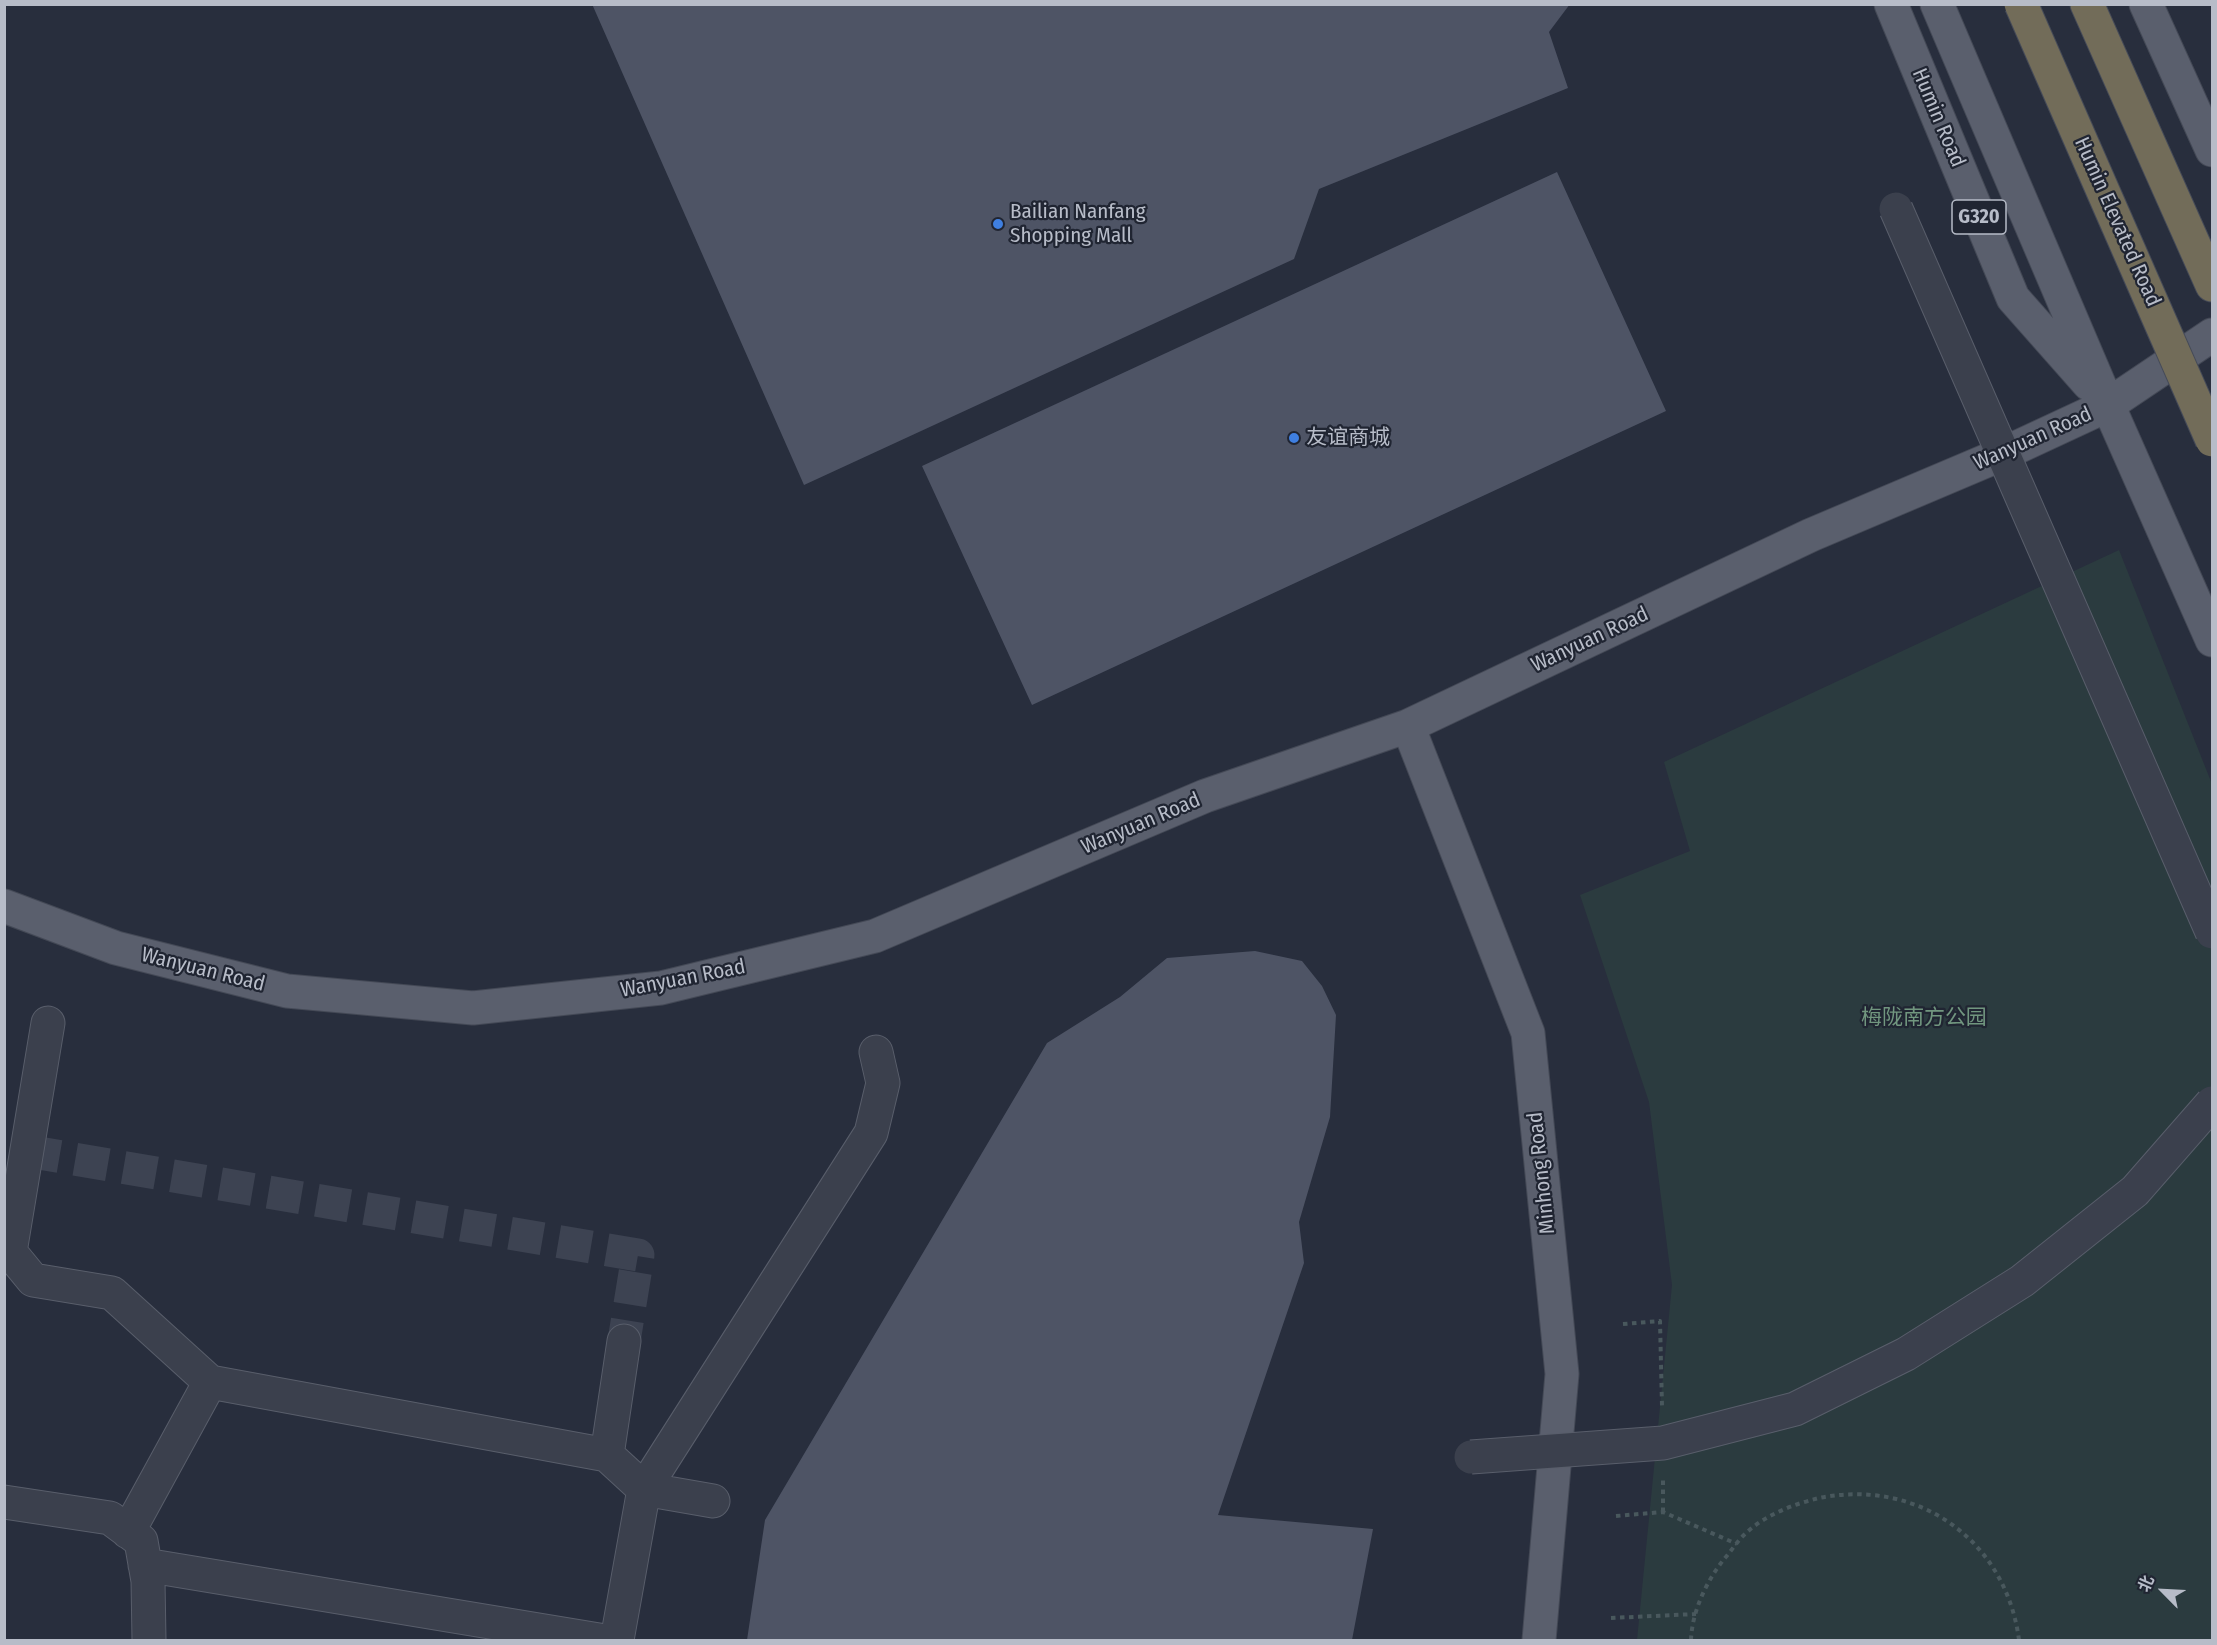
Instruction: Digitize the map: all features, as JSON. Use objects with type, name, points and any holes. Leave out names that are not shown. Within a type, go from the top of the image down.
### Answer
[{"type":"highway","name":"Humin Elevated Road","points":[[2021,4],[2212,440]]},
{"type":"highway","points":[[2087,4],[2212,285]]},
{"type":"main road","name":"Humin Road","points":[[1891,4],[2013,298],[2108,405]]},
{"type":"main road","name":"Humin Road","points":[[1937,4],[2108,405],[2212,640]]},
{"type":"main road","points":[[2146,4],[2212,150]]},
{"type":"main road","name":"Wanyuan Road","points":[[4,906],[116,948],[287,991],[473,1008],[661,988],[875,936],[1205,796],[1408,726],[1811,535],[2007,452],[2108,405],[2212,335]]},
{"type":"main road","name":"Minhong Road","points":[[1408,726],[1528,1034],[1562,1374],[1539,1641]]},
{"type":"street","points":[[1896,209],[2212,932]]},
{"type":"street","points":[[48,1023],[16,1143],[8,1251],[33,1280],[112,1293],[210,1382],[607,1455],[644,1489],[712,1501]]},
{"type":"street","points":[[617,1641],[644,1489],[871,1133],[883,1083],[876,1052]]},
{"type":"street","points":[[1471,1457],[1663,1443],[1795,1408],[1916,1348],[2022,1281],[2135,1191],[2212,1103]]},
{"type":"street","points":[[607,1455],[624,1341]]},
{"type":"street","points":[[128,1532],[210,1382]]},
{"type":"street","points":[[4,1502],[110,1518],[141,1541],[148,1581],[149,1641]]},
{"type":"street","points":[[145,1565],[600,1641]]},
{"type":"path","points":[[1623,1324],[1660,1321],[1663,1443]]},
{"type":"path","points":[[1691,1641],[1691,1626],[1711,1575],[1747,1532],[1794,1504],[1849,1492],[1903,1499],[1953,1523],[1992,1562],[2015,1612],[2019,1641]]},
{"type":"path","points":[[1616,1516],[1663,1512],[1737,1544]]},
{"type":"path","points":[[1611,1618],[1696,1614]]},
{"type":"green space","name":"梅陇南方公园","points":[[2119,550],[2212,784],[2212,1640],[1637,1640],[1672,1285],[1649,1102],[1580,895],[1690,851],[1664,762]]},
{"type":"building","name":"Bailian Nanfang Shopping Mall","points":[[592,4],[1570,4],[1549,32],[1568,88],[1319,189],[1294,259],[804,485]]},
{"type":"building","name":"友谊商城","points":[[1557,172],[1666,411],[1032,705],[922,466]]},
{"type":"building","points":[[1255,951],[1302,961],[1322,986],[1336,1015],[1330,1117],[1299,1222],[1304,1263],[1218,1515],[1373,1529],[1352,1640],[747,1640],[765,1520],[1047,1043],[1120,997],[1167,958]]},
{"type":"tunnel","points":[[27,1151],[638,1255],[624,1341]]},
{"type":"place","name":"Bailian Nanfang Shopping Mall","points":[[998,224]]},
{"type":"place","name":"友谊商城","points":[[1294,438]]}]
